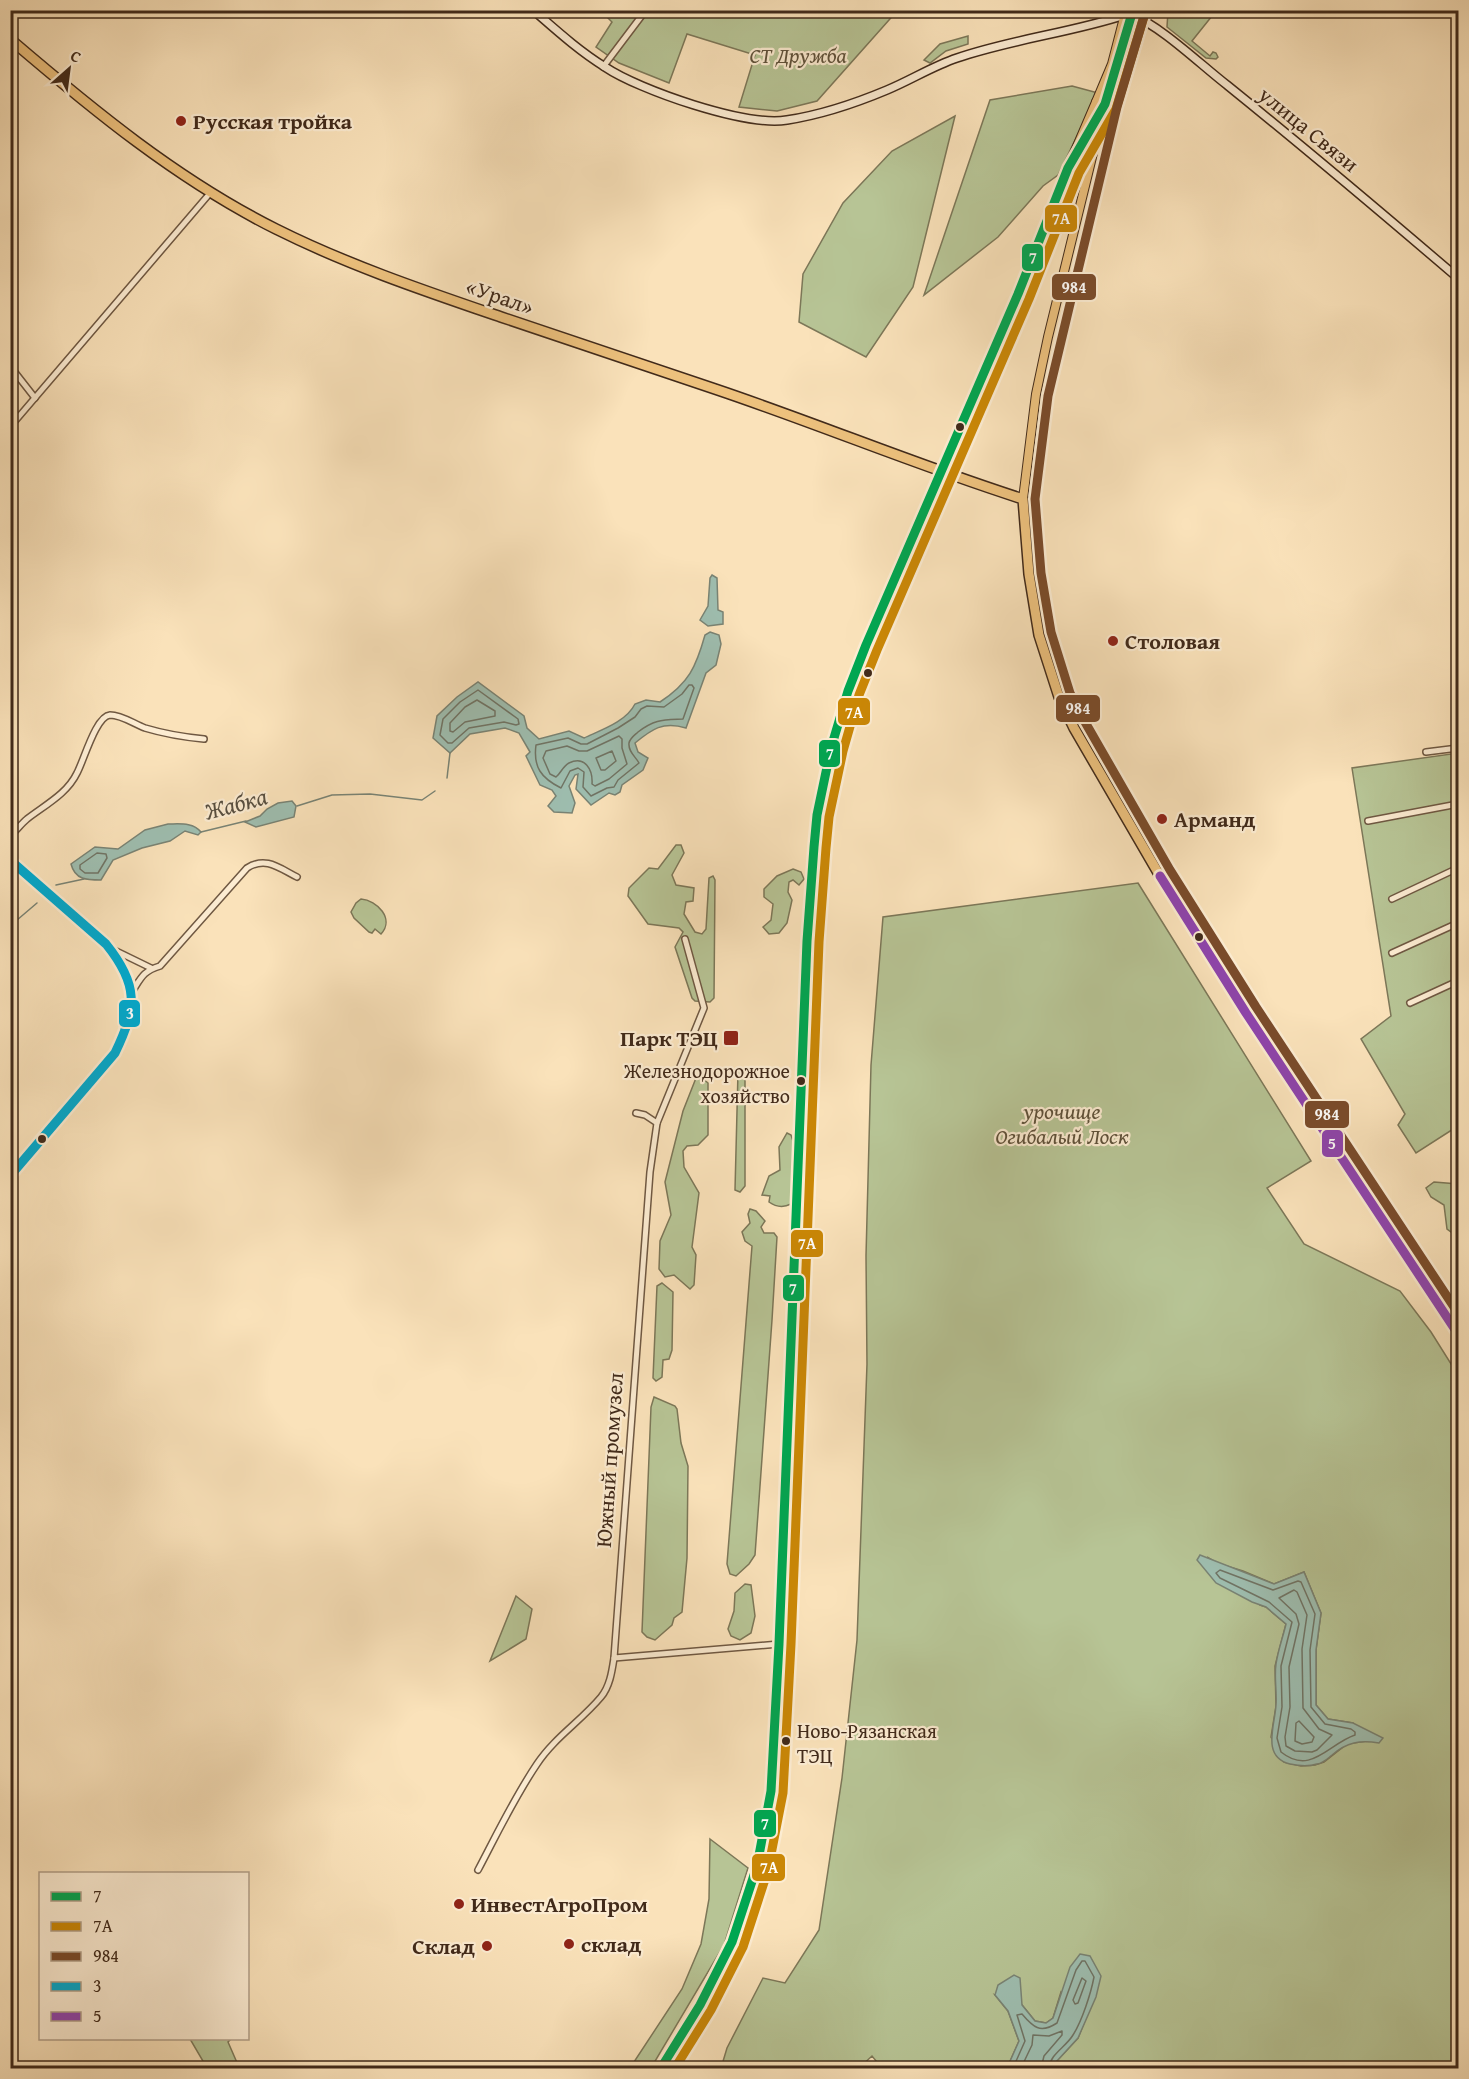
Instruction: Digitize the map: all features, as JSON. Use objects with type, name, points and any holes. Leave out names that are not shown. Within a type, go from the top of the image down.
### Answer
[{"type":"highway","name":"«Урал»","points":[[10,39],[94,110],[157,158],[275,228],[364,270],[728,394],[941,472],[1023,499]]},
{"type":"highway","points":[[1023,499],[1029,574],[1039,634],[1059,697],[1074,729],[1160,876],[1246,1013],[1458,1334]]},
{"type":"main road","points":[[661,2068],[712,1983],[736,1932],[757,1866],[771,1791],[807,941],[817,815],[831,748],[851,683],[1018,294],[1112,64],[1129,13]]},
{"type":"main road","points":[[1023,499],[1036,394],[1129,13]]},
{"type":"main road","points":[[1089,170],[1096,102]]},
{"type":"main road","points":[[1068,168],[1105,104]]},
{"type":"street","points":[[533,10],[603,67],[628,81],[676,98],[754,119],[780,121],[832,109],[887,90],[983,49],[1129,13]]},
{"type":"street","points":[[603,67],[645,10]]},
{"type":"street","name":"улица Связи","points":[[1129,13],[1146,21],[1188,54],[1308,151],[1458,278]]},
{"type":"street","points":[[10,427],[211,192]]},
{"type":"street","points":[[10,366],[35,398]]},
{"type":"street","points":[[10,836],[25,821],[65,791],[87,754],[96,727],[101,719],[108,715],[172,736],[204,739]]},
{"type":"street","points":[[1425,752],[1458,748]]},
{"type":"street","points":[[1368,821],[1458,804]]},
{"type":"street","points":[[10,860],[112,949],[151,968]]},
{"type":"street","points":[[132,992],[143,975],[151,968],[160,966],[247,868],[256,862],[268,863],[297,877]]},
{"type":"street","points":[[1392,899],[1458,868]]},
{"type":"street","points":[[1392,953],[1458,923]]},
{"type":"street","name":"Южный промузел","points":[[478,1870],[538,1762],[561,1735],[602,1696],[612,1673],[650,1172],[657,1123],[704,1008],[685,939]]},
{"type":"street","points":[[10,1177],[115,1053],[130,1023],[133,1011],[129,978],[112,949]]},
{"type":"street","points":[[1410,1003],[1458,981]]},
{"type":"street","points":[[636,1113],[645,1115],[657,1123]]},
{"type":"street","points":[[614,1658],[779,1644]]},
{"type":"green space","name":"СТ Дружба","points":[[601,11],[897,11],[817,101],[777,111],[739,107],[755,55],[687,34],[669,83],[619,63],[596,47],[612,22]]},
{"type":"green space","points":[[1168,11],[1216,11],[1192,41],[1210,56],[1213,52],[1218,57],[1216,59],[1206,58],[1167,27]]},
{"type":"green space","points":[[968,36],[968,44],[946,51],[930,63],[924,60],[940,44]]},
{"type":"green space","points":[[1072,86],[1098,93],[1058,175],[1043,186],[998,237],[924,295],[990,100]]},
{"type":"green space","points":[[955,116],[913,287],[866,357],[799,322],[803,274],[843,203],[892,151]]},
{"type":"green space","points":[[1458,753],[1458,1126],[1416,1153],[1398,1125],[1405,1114],[1361,1039],[1391,1016],[1352,768]]},
{"type":"green space","points":[[676,845],[681,845],[684,853],[672,875],[676,885],[694,888],[693,901],[686,902],[684,914],[695,932],[702,934],[706,929],[709,878],[713,876],[715,880],[714,998],[710,1002],[695,1001],[692,998],[675,947],[683,932],[679,928],[648,924],[628,896],[629,888],[649,868],[658,869]]},
{"type":"green space","points":[[793,869],[801,872],[804,879],[799,885],[793,880],[789,882],[788,892],[792,900],[787,923],[779,933],[769,934],[763,927],[771,920],[773,904],[764,897],[764,889],[777,876]]},
{"type":"green space","name":"урочище Огибалый Лоск","points":[[1138,883],[1311,1161],[1267,1188],[1304,1244],[1400,1291],[1431,1332],[1458,1375],[1458,2068],[1054,2068],[1055,2063],[1078,2038],[1086,2018],[1061,1992],[1053,2018],[1046,2023],[1035,2021],[1022,2005],[995,1995],[1008,2011],[1019,2041],[1007,2068],[882,2068],[872,2056],[859,2068],[721,2068],[727,2048],[763,1978],[785,1983],[819,1930],[842,1778],[857,1640],[867,1364],[866,1256],[871,1065],[883,917]],"holes":[[[1207,1557],[1217,1563],[1274,1584],[1304,1572],[1321,1613],[1316,1650],[1316,1705],[1328,1719],[1353,1723],[1367,1741],[1347,1744],[1324,1762],[1315,1765],[1301,1766],[1284,1762],[1271,1737],[1276,1706],[1275,1666],[1286,1624],[1266,1607],[1260,1605]]]},
{"type":"green space","points":[[361,899],[373,903],[382,911],[386,922],[381,934],[375,929],[372,933],[369,932],[354,918],[351,912]]},
{"type":"green space","points":[[740,1069],[745,1072],[745,1186],[740,1192],[735,1190],[738,1072]]},
{"type":"green space","points":[[696,1078],[702,1078],[708,1083],[708,1135],[698,1145],[687,1146],[683,1151],[684,1167],[699,1193],[692,1247],[696,1255],[694,1285],[690,1289],[674,1275],[665,1277],[659,1269],[660,1241],[671,1215],[665,1182],[683,1111]]},
{"type":"green space","points":[[787,1133],[791,1135],[794,1144],[791,1204],[780,1206],[769,1202],[770,1196],[762,1195],[769,1176],[780,1170],[779,1147]]},
{"type":"green space","points":[[1434,1182],[1458,1184],[1458,1237],[1447,1229],[1444,1205],[1431,1197],[1426,1188]]},
{"type":"green space","points":[[750,1209],[756,1211],[765,1221],[761,1227],[764,1233],[774,1233],[777,1237],[755,1555],[736,1576],[730,1574],[727,1564],[752,1246],[745,1241],[742,1232],[750,1223],[748,1214]]},
{"type":"green space","points":[[662,1283],[673,1292],[672,1350],[669,1359],[663,1360],[662,1377],[656,1381],[653,1378],[657,1286]]},
{"type":"green space","points":[[654,1397],[677,1409],[681,1443],[688,1466],[687,1558],[682,1612],[674,1618],[672,1625],[655,1640],[642,1632],[651,1407]]},
{"type":"green space","points":[[745,1584],[751,1585],[755,1616],[751,1633],[740,1640],[731,1636],[728,1629],[734,1611],[735,1593]]},
{"type":"green space","points":[[516,1596],[532,1609],[526,1639],[490,1661]]},
{"type":"green space","points":[[710,1839],[748,1868],[724,1945],[651,2068],[630,2068],[682,1989],[701,1944],[709,1899]]},
{"type":"green space","points":[[191,2040],[230,2040],[228,2042],[238,2065],[236,2068],[207,2068]]},
{"type":"water","points":[[712,575],[717,578],[718,610],[723,612],[723,624],[708,626],[700,620],[708,606]]},
{"type":"water","points":[[710,632],[719,635],[721,644],[716,665],[706,673],[686,728],[664,726],[635,743],[638,752],[648,758],[643,770],[622,785],[620,792],[615,795],[609,793],[591,805],[576,789],[578,774],[575,775],[569,786],[575,803],[572,813],[554,812],[548,806],[556,796],[552,790],[540,785],[526,756],[530,752],[519,733],[505,728],[470,734],[450,753],[433,738],[437,716],[457,697],[478,682],[524,716],[527,728],[539,739],[569,731],[584,738],[619,721],[635,704],[646,700],[660,702],[670,695],[685,681],[698,656],[705,635]]},
{"type":"water","points":[[292,801],[296,806],[294,817],[256,827],[245,822],[260,816],[278,803]]},
{"type":"water","points":[[168,824],[190,825],[201,832],[198,835],[185,831],[170,841],[142,848],[113,860],[101,880],[82,878],[73,869],[71,864],[95,847],[118,849],[145,830]]},
{"type":"water","points":[[1200,1555],[1274,1584],[1304,1572],[1321,1613],[1316,1650],[1316,1705],[1328,1719],[1353,1723],[1383,1738],[1379,1743],[1360,1742],[1348,1745],[1324,1762],[1310,1766],[1290,1764],[1275,1755],[1272,1731],[1276,1705],[1275,1669],[1286,1624],[1266,1607],[1216,1583],[1197,1560]]},
{"type":"water","points":[[1080,1954],[1090,1956],[1101,1976],[1096,1997],[1078,2038],[1055,2063],[1054,2068],[1007,2068],[1019,2041],[1008,2011],[995,1995],[998,1985],[1014,1975],[1020,1978],[1022,2005],[1035,2021],[1046,2023],[1053,2018],[1070,1967]]},
{"type":"waterway","points":[[447,778],[450,753]]},
{"type":"waterway","name":"Жабка","points":[[297,806],[332,795],[370,794],[422,800],[435,791]]},
{"type":"waterway","name":"Жабка","points":[[201,832],[246,821]]},
{"type":"waterway","name":"Жабка","points":[[56,885],[84,879]]},
{"type":"waterway","name":"Жабка","points":[[10,926],[37,903]]},
{"type":"transit line","name":"7","points":[[661,2068],[700,2005],[732,1942],[757,1866],[771,1791],[807,941],[817,815],[831,748],[848,691],[866,645],[1018,294],[1068,168],[1105,104],[1133,10]]},
{"type":"transit line","name":"7А","points":[[675,2068],[711,2010],[743,1947],[768,1870],[783,1793],[819,942],[829,817],[843,751],[859,695],[877,650],[1029,299],[1079,173],[1116,109],[1145,13]]},
{"type":"transit line","name":"984","points":[[1145,13],[1117,107],[1048,396],[1035,499],[1041,573],[1051,632],[1070,693],[1170,870],[1256,1007],[1458,1313]]},
{"type":"transit line","name":"3","points":[[10,860],[106,944],[124,972],[131,997],[128,1022],[115,1053],[10,1176]]},
{"type":"transit line","name":"5","points":[[1160,876],[1246,1013],[1458,1334]]},
{"type":"place","name":"Русская тройка","points":[[181,121]]},
{"type":"place","name":"Столовая","points":[[1113,641]]},
{"type":"place","name":"Арманд","points":[[1162,819]]},
{"type":"place","name":"Парк ТЭЦ","points":[[731,1038]]},
{"type":"place","name":"Железнодорожное хозяйство","points":[[801,1081]]},
{"type":"place","name":"Ново-Рязанская ТЭЦ","points":[[786,1741]]},
{"type":"place","name":"ИнвестАгроПром","points":[[459,1904]]},
{"type":"place","name":"склад","points":[[569,1944]]},
{"type":"place","name":"Склад","points":[[487,1946]]}]
